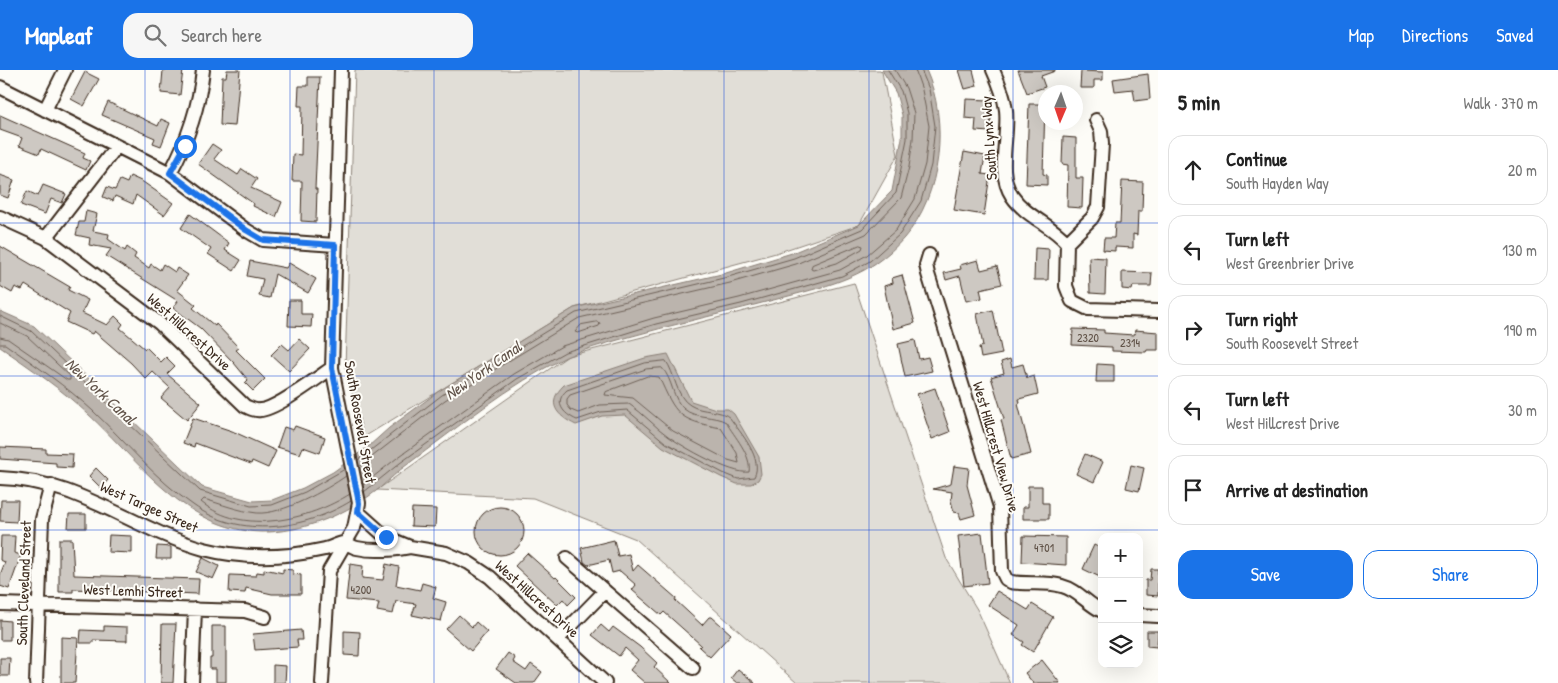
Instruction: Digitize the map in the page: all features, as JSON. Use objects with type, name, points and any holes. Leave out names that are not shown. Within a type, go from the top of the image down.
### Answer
[{"type":"street","points":[[45,110],[65,70]]},
{"type":"street","points":[[170,173],[185,146],[192,126],[203,70]]},
{"type":"street","name":"South Roosevelt Street","points":[[341,70],[332,368],[359,508]]},
{"type":"street","name":"South Lynx Way","points":[[993,70],[1002,88],[1006,111],[1004,170],[1011,195],[1026,213],[1067,243]]},
{"type":"street","points":[[0,87],[170,173],[246,230],[263,240],[335,245]]},
{"type":"street","points":[[1096,120],[1101,131],[1102,144],[1098,207],[1092,218],[1067,243],[1066,286],[1072,301],[1088,309],[1158,311]]},
{"type":"street","points":[[46,238],[117,146]]},
{"type":"street","name":"West Hillcrest Drive","points":[[0,217],[46,238],[159,323],[245,406],[251,409],[258,411],[272,407],[332,368]]},
{"type":"street","name":"West Hillcrest View Drive","points":[[928,254],[926,265],[928,274],[1000,507],[1002,571],[1006,579],[1012,582],[1060,585],[1072,589],[1085,601],[1098,608]]},
{"type":"street","name":"West Targee Street","points":[[0,478],[51,485],[80,494],[174,539],[230,554],[278,556],[325,549],[345,543]]},
{"type":"street","name":"South Cleveland Street","points":[[36,683],[42,519],[51,485]]},
{"type":"street","points":[[322,683],[329,571],[354,528],[359,508]]},
{"type":"street","name":"West Hillcrest Drive","points":[[359,508],[386,537],[410,548]]},
{"type":"street","name":"West Hillcrest Drive","points":[[345,543],[358,548],[389,550],[410,548],[446,553],[468,563],[490,576],[605,683]]},
{"type":"street","points":[[567,558],[693,668]]},
{"type":"street","points":[[558,639],[605,591]]},
{"type":"street","name":"West Lemhi Street","points":[[0,604],[245,611],[265,617]]},
{"type":"street","points":[[192,683],[195,609]]},
{"type":"street","points":[[1143,615],[1158,616]]},
{"type":"shaded area","points":[[355,70],[880,70],[882,72],[898,155],[859,225],[776,253],[574,308],[364,437],[345,367]]},
{"type":"shaded area","points":[[854,283],[946,558],[978,611],[1010,683],[797,683],[636,539],[533,498],[377,490],[568,356]]},
{"type":"water","name":"New York Canal","points":[[882,70],[926,70],[938,112],[939,134],[938,157],[927,201],[917,221],[904,238],[878,262],[849,277],[818,288],[639,334],[566,357],[524,380],[484,407],[367,497],[339,514],[324,520],[293,529],[261,532],[234,528],[209,519],[186,506],[165,490],[78,405],[46,379],[0,347],[0,311],[34,326],[202,487],[252,501],[272,500],[303,488],[333,472],[439,391],[574,308],[726,273],[792,253],[859,225],[892,191],[902,138],[902,115],[896,93]]},
{"type":"water","points":[[668,354],[691,401],[716,409],[728,409],[734,414],[759,457],[761,474],[758,480],[751,484],[737,484],[721,477],[663,447],[625,415],[602,416],[576,425],[563,417],[556,408],[555,398],[564,385],[645,358]]},
{"type":"building","points":[[163,70],[183,70],[180,95],[161,93]]},
{"type":"building","points":[[227,70],[240,70],[235,126],[220,125],[222,77],[226,77]]},
{"type":"building","points":[[959,70],[973,70],[977,86],[965,89]]},
{"type":"building","points":[[1018,70],[1055,70],[1041,76],[1044,85],[1038,85],[1038,89],[1027,93]]},
{"type":"building","points":[[1081,71],[1103,72],[1103,80],[1094,80],[1094,88],[1083,88],[1083,85],[1080,85]]},
{"type":"building","points":[[85,72],[99,79],[84,106],[71,99]]},
{"type":"building","points":[[1148,74],[1150,99],[1135,101],[1133,89],[1115,91],[1113,79]]},
{"type":"building","points":[[308,77],[320,77],[315,189],[317,189],[316,222],[301,221],[302,181],[292,181],[293,154],[301,155],[302,106],[298,106],[299,86],[308,86]]},
{"type":"building","points":[[966,99],[988,100],[987,116],[991,117],[990,132],[975,131],[976,119],[965,118]]},
{"type":"building","points":[[108,102],[158,126],[161,119],[170,123],[161,146],[153,143],[155,138],[102,115]]},
{"type":"building","points":[[1029,104],[1038,104],[1038,130],[1044,130],[1043,174],[1047,175],[1047,185],[1026,184]]},
{"type":"building","points":[[0,115],[85,153],[83,158],[90,161],[86,170],[41,149],[39,154],[19,146],[22,138],[0,130]]},
{"type":"building","points":[[1063,137],[1076,138],[1076,178],[1083,178],[1082,208],[1067,207],[1068,165],[1062,164]]},
{"type":"building","points":[[212,144],[221,150],[214,159],[238,175],[242,169],[257,179],[251,188],[282,202],[276,217],[253,206],[254,204],[198,164]]},
{"type":"building","points":[[964,152],[985,156],[982,174],[990,175],[984,215],[954,210]]},
{"type":"building","points":[[0,175],[14,180],[8,198],[0,195]]},
{"type":"building","points":[[130,176],[143,182],[173,203],[164,215],[136,195],[133,204],[115,196],[113,201],[103,197],[107,187],[115,190],[120,180],[127,183]]},
{"type":"building","points":[[1122,181],[1143,182],[1142,211],[1138,211],[1137,235],[1133,234],[1133,248],[1115,247],[1115,251],[1103,250],[1104,238],[1114,238],[1115,223],[1120,223]]},
{"type":"building","points":[[43,185],[66,194],[62,203],[51,199],[45,214],[21,205],[27,191],[38,196]]},
{"type":"building","points":[[86,211],[97,214],[93,231],[109,234],[108,239],[125,251],[127,247],[136,254],[134,258],[149,268],[151,264],[160,270],[163,264],[175,272],[177,268],[188,275],[177,290],[196,305],[193,308],[215,326],[216,324],[239,348],[236,350],[265,379],[253,391],[245,383],[248,380],[234,363],[200,328],[173,308],[178,301],[106,256],[111,249],[89,245],[90,238],[76,235],[79,222],[84,222]]},
{"type":"building","points":[[190,214],[229,243],[225,250],[241,260],[234,271],[208,254],[211,249],[181,228]]},
{"type":"building","points":[[0,246],[70,287],[68,290],[88,300],[82,313],[107,325],[115,316],[123,324],[120,328],[145,349],[146,347],[161,362],[166,357],[175,366],[167,374],[201,403],[187,420],[161,398],[170,388],[153,372],[146,379],[131,363],[94,331],[92,334],[66,322],[70,313],[25,285],[22,290],[15,287],[12,293],[0,286]]},
{"type":"building","points":[[1035,248],[1049,249],[1048,280],[1034,280]]},
{"type":"building","points":[[1089,257],[1106,258],[1105,294],[1090,293]]},
{"type":"building","points":[[978,260],[981,270],[997,266],[1002,284],[980,289],[982,298],[966,301],[960,276],[946,280],[944,273],[961,269],[960,265]]},
{"type":"building","points":[[250,261],[286,268],[289,263],[316,279],[308,293],[275,274],[270,298],[259,296],[263,279],[247,276]]},
{"type":"building","points":[[1122,272],[1152,273],[1151,286],[1133,286],[1132,290],[1122,289]]},
{"type":"building","points":[[902,275],[915,323],[893,329],[884,286],[893,283],[892,278]]},
{"type":"building","points":[[289,300],[301,300],[301,314],[312,314],[311,327],[288,326]]},
{"type":"building","points":[[993,310],[1002,354],[981,358],[979,347],[983,346],[977,314]]},
{"type":"building","points":[[1073,329],[1104,330],[1104,333],[1134,335],[1135,330],[1158,332],[1158,350],[1147,350],[1146,352],[1112,351],[1112,347],[1072,345]]},
{"type":"building","points":[[299,339],[310,349],[289,371],[271,355],[282,344],[289,350]]},
{"type":"building","points":[[915,340],[919,359],[928,357],[932,371],[905,377],[898,344]]},
{"type":"building","points":[[1010,359],[1012,367],[1023,364],[1027,378],[1034,376],[1038,394],[1019,399],[1020,403],[1018,404],[1031,454],[1011,459],[1001,420],[1004,419],[991,377],[1004,373],[1001,362]]},
{"type":"building","points":[[1097,364],[1114,365],[1114,382],[1096,382]]},
{"type":"building","points":[[935,388],[950,432],[932,439],[917,394]]},
{"type":"building","points":[[193,418],[232,431],[276,451],[268,468],[252,461],[251,464],[195,443],[194,447],[183,443]]},
{"type":"building","points":[[295,426],[325,437],[320,453],[303,447],[300,454],[277,447],[284,427],[293,430]]},
{"type":"building","points":[[0,447],[46,449],[46,453],[73,454],[72,468],[56,467],[56,463],[0,459]]},
{"type":"building","points":[[1085,454],[1103,462],[1094,482],[1076,474]]},
{"type":"building","points":[[1131,465],[1144,468],[1139,491],[1126,488]]},
{"type":"building","points":[[954,466],[969,468],[967,485],[975,515],[961,519],[959,513],[954,512],[951,501],[952,492],[933,489],[951,484]]},
{"type":"building","points":[[96,468],[108,480],[101,488],[89,476]]},
{"type":"building","points":[[1028,486],[1042,486],[1042,503],[1049,503],[1049,519],[1023,519],[1023,507],[1028,507]]},
{"type":"building","points":[[1,500],[18,500],[17,522],[0,521]]},
{"type":"building","points":[[495,507],[505,507],[514,511],[520,517],[523,522],[523,540],[514,551],[505,555],[495,555],[486,551],[480,545],[476,536],[476,526],[480,517],[486,511]]},
{"type":"building","points":[[412,508],[436,509],[435,527],[411,526]]},
{"type":"building","points":[[69,514],[86,514],[86,528],[68,528]]},
{"type":"building","points":[[982,533],[988,583],[964,586],[958,536]]},
{"type":"building","points":[[109,535],[132,536],[132,553],[108,552]]},
{"type":"building","points":[[1,536],[15,536],[14,553],[21,555],[9,589],[0,586],[0,575],[5,562],[0,560]]},
{"type":"building","points":[[1023,536],[1066,537],[1066,565],[1022,562]]},
{"type":"building","points":[[59,539],[72,539],[74,575],[199,579],[198,594],[73,589],[73,592],[59,592]]},
{"type":"building","points":[[614,540],[618,556],[629,554],[633,571],[638,565],[676,598],[675,600],[702,625],[709,617],[712,617],[731,634],[710,657],[699,647],[701,645],[664,612],[661,615],[632,590],[636,585],[620,571],[612,573],[609,560],[588,565],[584,562],[581,548]]},
{"type":"building","points":[[1094,545],[1098,547],[1098,576],[1083,569]]},
{"type":"building","points":[[157,546],[171,547],[171,559],[156,559]]},
{"type":"building","points":[[527,553],[556,577],[576,597],[568,605],[563,599],[557,605],[515,566]]},
{"type":"building","points":[[203,558],[219,566],[213,579],[196,572]]},
{"type":"building","points":[[350,564],[363,566],[362,578],[383,580],[386,564],[399,567],[396,585],[420,590],[422,583],[436,587],[433,598],[446,602],[441,621],[412,615],[416,604],[396,601],[393,614],[377,611],[379,603],[346,600]]},
{"type":"building","points":[[264,569],[283,573],[283,569],[293,570],[293,574],[301,575],[301,594],[272,594],[246,588],[245,593],[229,592],[230,575],[256,576],[257,572],[264,573]]},
{"type":"building","points":[[1151,569],[1158,569],[1158,596],[1146,595],[1146,580],[1150,580]]},
{"type":"building","points":[[997,591],[1028,610],[1032,604],[1053,617],[1033,652],[1022,645],[1024,642],[1013,635],[1019,625],[988,605]]},
{"type":"building","points":[[459,615],[472,627],[476,622],[487,632],[471,651],[446,629]]},
{"type":"building","points":[[0,620],[10,621],[10,640],[0,640]]},
{"type":"building","points":[[162,624],[176,624],[173,683],[161,683]]},
{"type":"building","points":[[601,625],[609,632],[613,627],[640,647],[657,663],[654,667],[671,683],[645,683],[630,670],[638,660],[625,648],[619,656],[592,635]]},
{"type":"building","points":[[104,626],[127,627],[127,641],[93,640],[93,643],[80,643],[81,630],[104,631]]},
{"type":"building","points":[[212,626],[226,626],[226,682],[216,682],[216,669],[210,669]]},
{"type":"building","points":[[301,630],[302,640],[297,640],[298,647],[255,650],[253,634]]},
{"type":"building","points":[[344,631],[360,632],[359,656],[344,655]]},
{"type":"building","points":[[1147,631],[1158,631],[1157,647],[1147,646]]},
{"type":"building","points":[[61,637],[78,638],[75,683],[61,683]]},
{"type":"building","points":[[508,653],[515,658],[513,662],[526,671],[531,664],[542,672],[534,683],[516,683],[496,669]]},
{"type":"building","points":[[0,658],[10,658],[9,676],[0,676]]},
{"type":"building","points":[[1042,660],[1060,683],[1033,683],[1025,673]]},
{"type":"building","points":[[273,665],[286,666],[285,683],[273,683]]},
{"type":"building","points":[[738,669],[755,683],[737,683],[731,678]]},
{"type":"route","points":[[185,146],[170,173],[246,230],[263,240],[335,245],[332,368],[359,503],[358,512],[386,537]]}]
